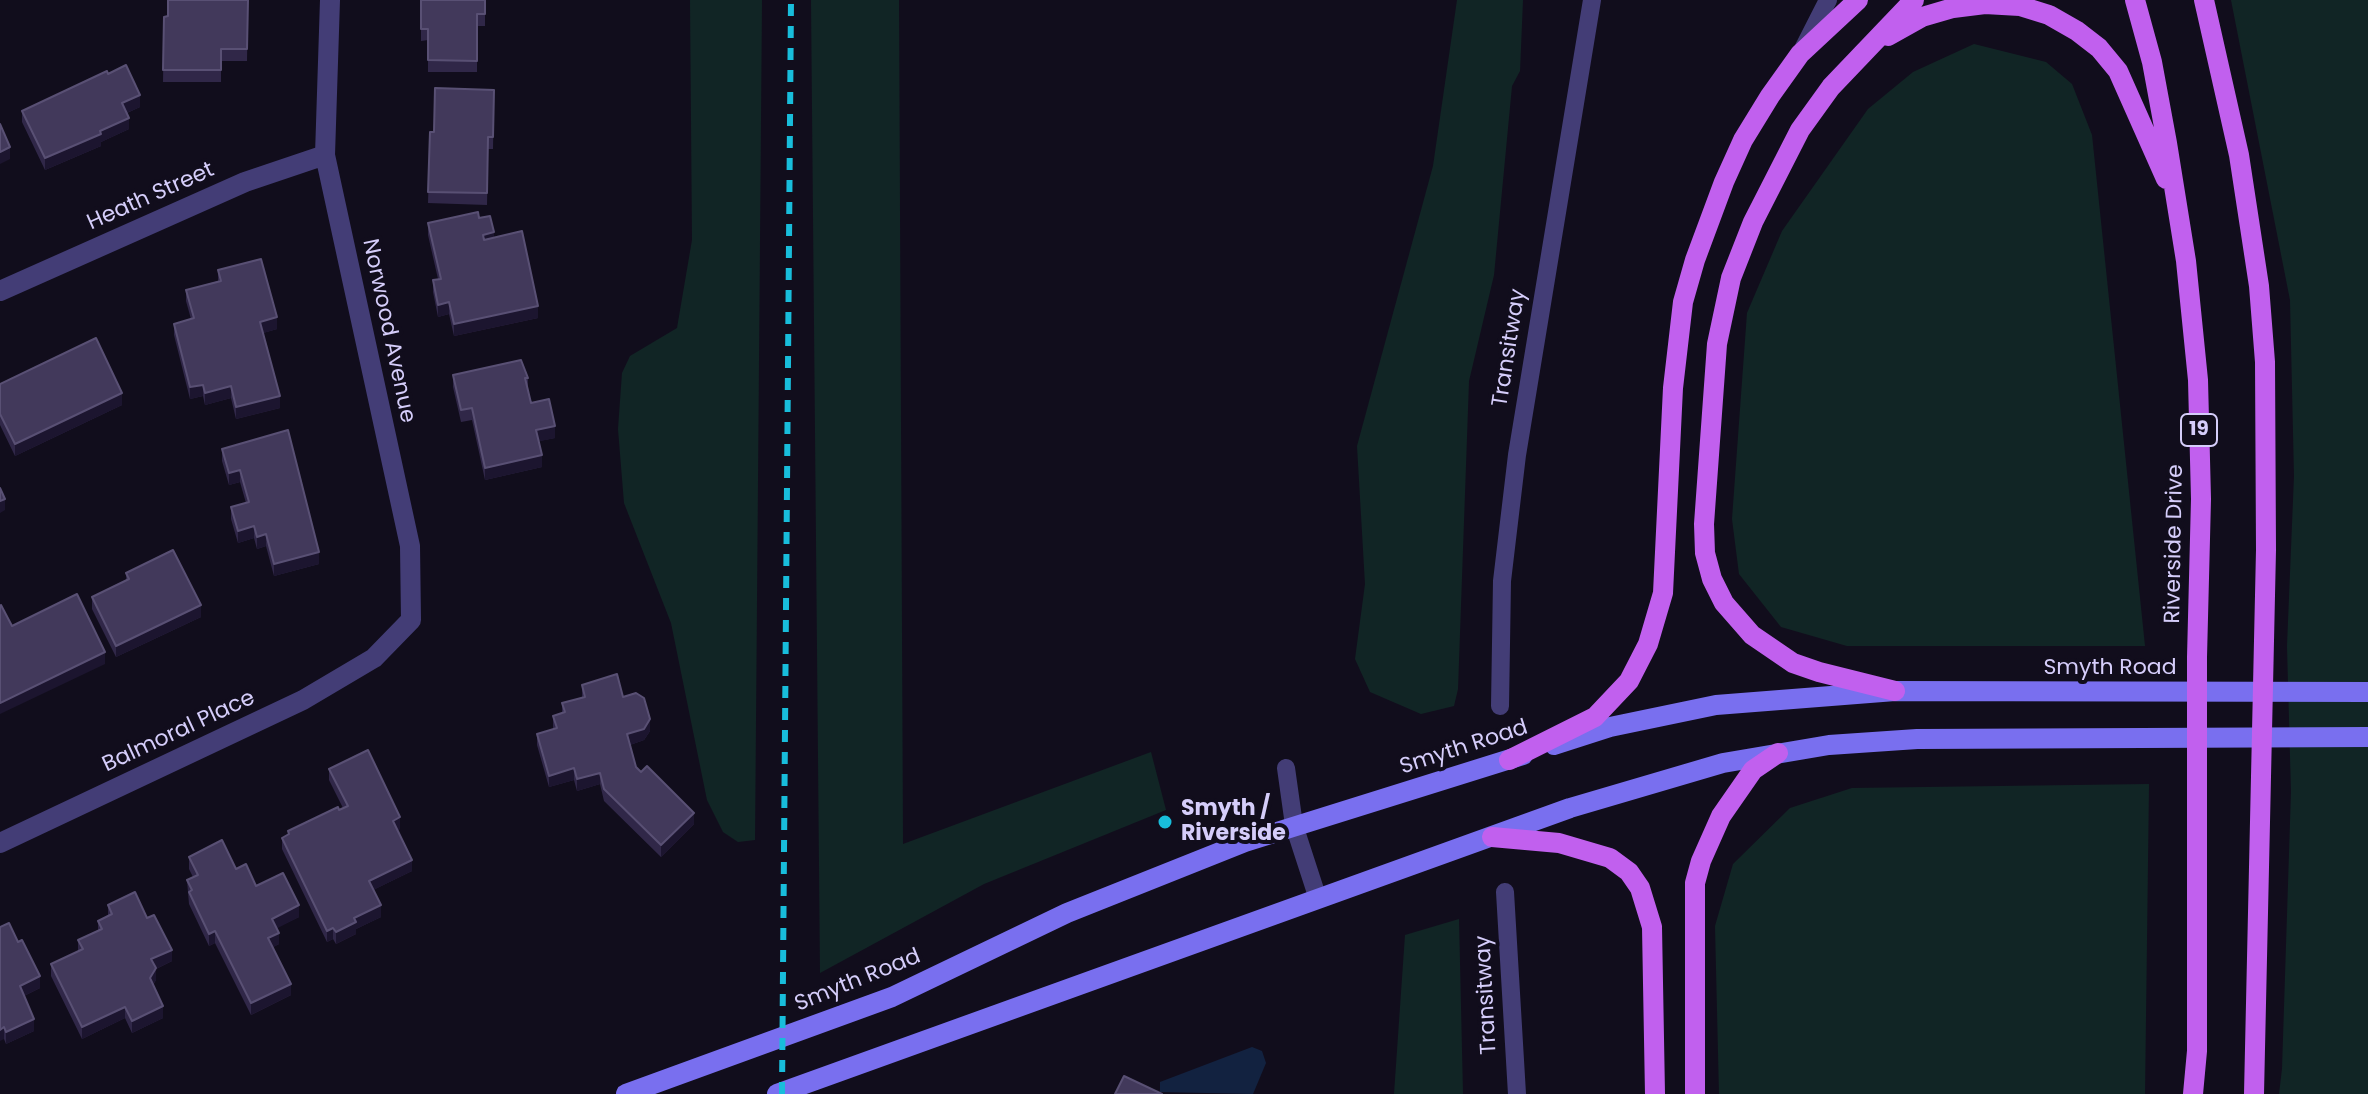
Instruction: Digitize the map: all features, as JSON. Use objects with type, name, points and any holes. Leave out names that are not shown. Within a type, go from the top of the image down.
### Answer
[{"type":"main road","points":[[1509,760],[1595,717],[1620,693],[1648,644],[1663,593],[1673,388],[1683,302],[1708,221],[1743,140],[1770,96],[1800,54],[1858,0]]},
{"type":"main road","points":[[1895,691],[1793,663],[1752,635],[1724,603],[1712,579],[1705,553],[1704,524],[1717,344],[1731,278],[1753,222],[1800,130],[1831,87],[1914,0]]},
{"type":"main road","name":"Riverside Drive","points":[[2135,0],[2152,62],[2178,206],[2198,380],[2201,499],[2197,657],[2197,1051],[2193,1094]]},
{"type":"main road","points":[[2204,0],[2241,168],[2259,286],[2265,362],[2266,550],[2254,1094]]},
{"type":"main road","points":[[1871,45],[1922,17],[1953,8],[1985,4],[2020,6],[2049,15],[2099,48],[2118,71],[2178,206]]},
{"type":"main road","name":"Smyth Road","points":[[626,1094],[892,997],[1067,913],[1245,842],[1610,727],[1668,713],[1716,705],[1895,691],[2368,692]]},
{"type":"main road","points":[[777,1094],[1570,808],[1723,763],[1829,745],[1917,739],[2368,737]]},
{"type":"main road","points":[[1695,1094],[1695,883],[1721,816],[1753,770],[1778,753]]},
{"type":"main road","points":[[1492,837],[1559,843],[1610,858],[1629,872],[1640,888],[1652,927],[1655,1094]]},
{"type":"street","name":"Norwood Avenue","points":[[330,0],[325,155],[410,546],[411,620],[374,658]]},
{"type":"street","name":"Heath Street","points":[[0,291],[245,182],[325,155]]},
{"type":"street","name":"Balmoral Place","points":[[0,843],[303,700],[374,658]]},
{"type":"lane","name":"Transitway","points":[[1500,706],[1502,581],[1517,455],[1592,0]]},
{"type":"lane","points":[[1800,54],[1828,0]]},
{"type":"lane","points":[[1286,768],[1294,825],[1318,899]]},
{"type":"lane","name":"Transitway","points":[[1505,892],[1517,1094]]},
{"type":"green space","points":[[690,0],[762,0],[755,840],[738,842],[723,832],[707,800],[671,623],[624,503],[618,429],[622,373],[630,356],[677,328],[692,240]]},
{"type":"green space","points":[[811,0],[899,0],[903,844],[1151,752],[1166,810],[984,884],[820,973]]},
{"type":"green space","points":[[1457,0],[1523,0],[1520,71],[1512,86],[1494,275],[1469,381],[1458,689],[1454,706],[1421,714],[1370,692],[1355,659],[1365,584],[1357,446],[1433,166]]},
{"type":"green space","points":[[2231,0],[2368,0],[2368,1094],[2279,1094],[2291,792],[2287,646],[2294,476],[2290,300]]},
{"type":"green space","points":[[1974,44],[2046,62],[2072,84],[2092,135],[2145,646],[1847,646],[1781,627],[1739,574],[1732,519],[1747,313],[1782,231],[1868,109],[1913,72]]},
{"type":"green space","points":[[2149,784],[2145,1094],[1719,1094],[1715,926],[1733,864],[1790,808],[1852,788]]},
{"type":"green space","points":[[1459,919],[1463,1094],[1394,1094],[1405,935]]},
{"type":"water","points":[[1252,1047],[1262,1051],[1266,1063],[1253,1094],[1160,1092],[1160,1082]]},
{"type":"building","points":[[168,0],[248,0],[247,49],[221,49],[221,70],[163,70],[164,17],[168,16]]},
{"type":"building","points":[[421,0],[485,0],[485,14],[477,14],[477,61],[428,60],[428,29],[421,29]]},
{"type":"building","points":[[126,65],[140,95],[122,103],[129,118],[100,131],[101,134],[45,158],[22,111]]},
{"type":"building","points":[[435,88],[494,90],[493,137],[488,137],[487,193],[428,192]]},
{"type":"building","points":[[0,124],[10,147],[0,152]]},
{"type":"building","points":[[478,212],[479,218],[490,216],[494,232],[483,235],[484,240],[522,231],[538,306],[454,324],[449,302],[438,305],[433,280],[441,279],[428,223]]},
{"type":"building","points":[[261,259],[277,317],[260,322],[280,396],[236,407],[231,386],[205,393],[203,385],[190,387],[174,324],[194,318],[186,290],[221,281],[218,270]]},
{"type":"building","points":[[96,338],[122,393],[15,444],[0,414],[0,384]]},
{"type":"building","points":[[521,360],[528,378],[525,378],[531,403],[549,399],[555,426],[536,430],[542,455],[485,468],[472,408],[461,410],[453,375]]},
{"type":"building","points":[[288,430],[319,552],[274,564],[266,534],[257,537],[254,526],[238,531],[231,507],[249,502],[240,470],[229,473],[222,449]]},
{"type":"building","points":[[173,550],[201,605],[116,646],[92,597],[129,579],[126,573]]},
{"type":"building","points":[[77,594],[105,652],[0,703],[0,606],[12,626]]},
{"type":"building","points":[[617,674],[623,697],[636,693],[644,698],[650,719],[644,729],[627,734],[636,767],[641,772],[647,766],[694,813],[661,845],[604,789],[600,773],[577,779],[574,768],[549,776],[537,734],[557,728],[553,716],[565,712],[562,703],[585,697],[582,685]]},
{"type":"building","points":[[368,750],[400,817],[393,821],[412,860],[369,881],[381,905],[354,918],[356,922],[336,932],[333,928],[327,931],[282,838],[289,834],[288,831],[338,807],[339,810],[348,806],[329,769]]},
{"type":"building","points":[[222,840],[236,869],[246,864],[256,886],[283,873],[299,905],[272,919],[279,933],[268,938],[291,984],[251,1003],[215,931],[209,934],[189,892],[192,890],[187,880],[198,875],[189,857]]},
{"type":"building","points":[[135,892],[147,918],[154,915],[172,950],[151,959],[156,968],[150,978],[163,1006],[132,1021],[125,1007],[82,1027],[51,964],[83,949],[78,940],[102,929],[98,921],[112,914],[108,905]]},
{"type":"building","points":[[9,923],[18,942],[22,940],[40,976],[20,986],[34,1019],[6,1032],[4,1027],[0,1030],[0,927]]},
{"type":"building","points":[[1124,1076],[1162,1094],[1115,1094]]},
{"type":"railway","points":[[782,1094],[791,0]]},
{"type":"place","name":"Smyth / Riverside","points":[[1165,822]]}]
